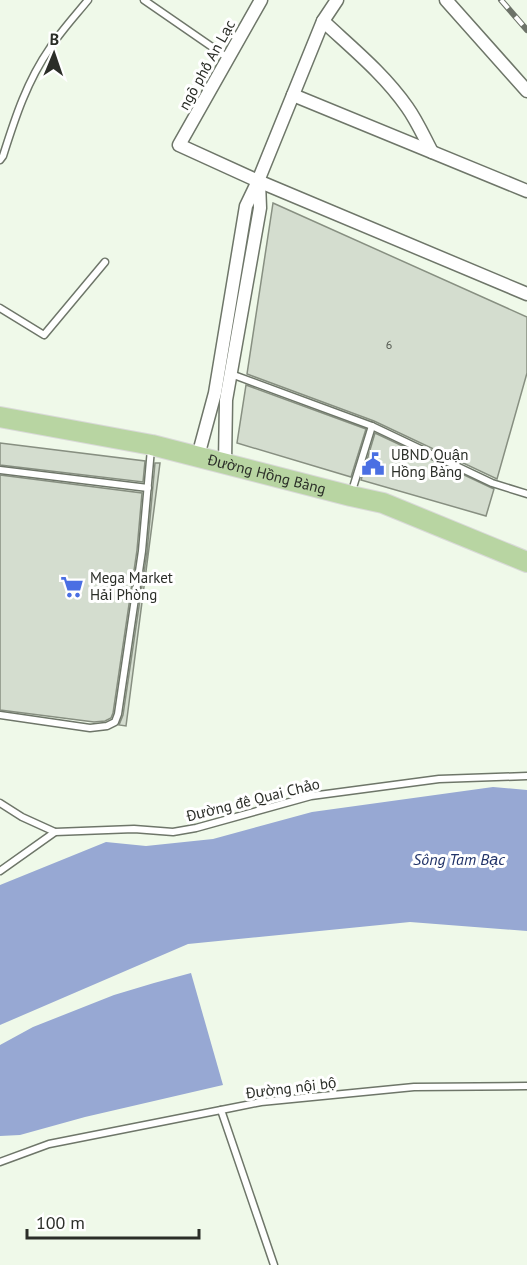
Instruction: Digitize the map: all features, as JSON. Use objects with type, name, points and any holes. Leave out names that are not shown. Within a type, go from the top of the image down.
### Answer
[{"type":"main road","name":"Đường Hồng Bàng","points":[[0,417],[152,445],[383,503],[526,559]]},
{"type":"street","name":"ngõ phố An Lạc","points":[[258,181],[179,145],[261,0]]},
{"type":"street","points":[[198,456],[215,393],[224,374],[260,208],[258,181],[324,21],[337,0]]},
{"type":"street","points":[[446,0],[527,91]]},
{"type":"street","points":[[324,21],[377,70],[394,90],[409,110],[432,152]]},
{"type":"street","points":[[293,95],[527,191]]},
{"type":"street","points":[[258,181],[527,294]]},
{"type":"street","points":[[224,374],[225,463]]},
{"type":"lane","points":[[0,160],[31,80],[50,47],[88,0]]},
{"type":"lane","points":[[144,0],[228,58]]},
{"type":"lane","points":[[0,308],[44,335],[105,262]]},
{"type":"lane","points":[[224,374],[372,426],[492,483],[527,494]]},
{"type":"lane","points":[[351,496],[372,426]]},
{"type":"lane","points":[[0,715],[90,728],[107,726],[115,722],[142,551],[152,445]]},
{"type":"lane","points":[[0,470],[148,488]]},
{"type":"lane","name":"Đường đê Quai Chảo","points":[[0,803],[22,818],[56,832],[134,829],[173,832],[196,828],[311,796],[439,779],[527,776]]},
{"type":"lane","points":[[0,871],[56,832]]},
{"type":"lane","name":"Đường nội bộ","points":[[0,1162],[48,1144],[261,1102],[414,1087],[527,1086]]},
{"type":"lane","points":[[221,1110],[274,1265]]},
{"type":"water","name":"Sông Tam Bạc","points":[[493,787],[527,790],[527,931],[410,922],[188,944],[0,1025],[0,885],[106,842],[146,846],[213,839],[312,812]]},
{"type":"water","points":[[191,973],[223,1085],[85,1117],[20,1135],[0,1136],[0,1045],[33,1027],[114,995]]},
{"type":"building","points":[[273,203],[527,317],[527,373],[497,479],[374,421],[247,374]]},
{"type":"building","points":[[246,385],[366,429],[351,477],[237,443]]},
{"type":"building","points":[[375,433],[494,489],[486,516],[361,480]]},
{"type":"building","points":[[0,443],[145,461],[143,482],[0,465]]},
{"type":"building","points":[[155,463],[160,463],[126,726],[119,725],[123,715],[147,552]]},
{"type":"building","name":"Mega Market Hải Phòng","points":[[0,475],[142,493],[137,550],[113,713],[111,718],[105,721],[94,722],[0,710]]},
{"type":"railway","points":[[501,0],[527,30]]},
{"type":"place","name":"UBND Quận Hồng Bàng","points":[[373,464]]},
{"type":"place","name":"Mega Market Hải Phòng","points":[[72,587]]}]
